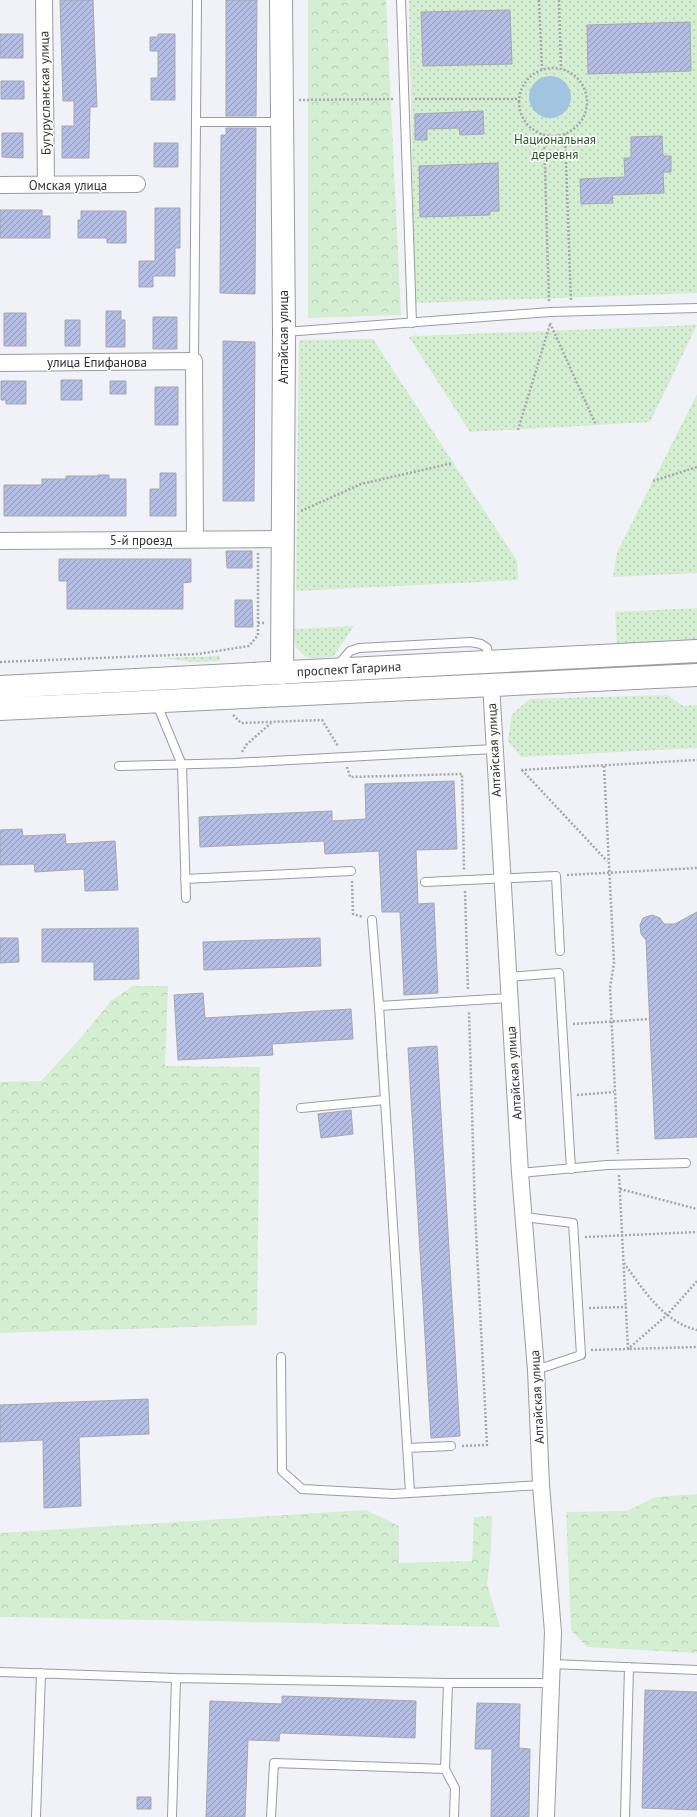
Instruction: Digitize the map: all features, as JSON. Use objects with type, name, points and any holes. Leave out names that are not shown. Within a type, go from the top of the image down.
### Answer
[{"type":"main road","name":"Алтайская улица","points":[[281,0],[284,332],[282,529],[283,684]]},
{"type":"main road","name":"проспект Гагарина","points":[[0,709],[156,701],[283,684],[333,670],[697,651]]},
{"type":"main road","name":"Алтайская улица","points":[[490,661],[491,684]]},
{"type":"main road","name":"проспект Гагарина","points":[[0,687],[283,684],[491,684],[697,675]]},
{"type":"street","name":"Бугурусланская улица","points":[[44,0],[46,185]]},
{"type":"street","name":"Омская улица","points":[[0,185],[137,184]]},
{"type":"street","name":"улица Епифанова","points":[[0,363],[194,361]]},
{"type":"street","points":[[194,361],[195,539]]},
{"type":"street","name":"5-й проезд","points":[[0,541],[258,539],[282,529]]},
{"type":"street","name":"Алтайская улица","points":[[491,684],[520,1173],[536,1370],[541,1485],[553,1632],[546,1817]]},
{"type":"lane","points":[[194,361],[197,0]]},
{"type":"lane","points":[[401,0],[412,323]]},
{"type":"lane","points":[[196,122],[282,122]]},
{"type":"lane","points":[[284,332],[550,312],[697,308]]},
{"type":"lane","points":[[156,701],[182,765],[186,898]]},
{"type":"lane","points":[[119,766],[235,763],[494,749]]},
{"type":"lane","points":[[185,879],[352,871]]},
{"type":"lane","points":[[425,882],[556,876],[560,952]]},
{"type":"lane","points":[[372,920],[379,1006],[410,1492]]},
{"type":"lane","points":[[508,977],[559,973],[571,1169]]},
{"type":"lane","points":[[379,1006],[509,998]]},
{"type":"lane","points":[[301,1108],[385,1100]]},
{"type":"lane","points":[[520,1173],[618,1164],[686,1162]]},
{"type":"lane","points":[[524,1218],[573,1223],[581,1355],[536,1370]]},
{"type":"lane","points":[[281,1357],[282,1472],[302,1489],[393,1494],[541,1485]]},
{"type":"lane","points":[[407,1448],[451,1446]]},
{"type":"lane","points":[[552,1664],[697,1670]]},
{"type":"lane","points":[[625,1817],[630,1667]]},
{"type":"lane","points":[[0,1672],[176,1678],[448,1683],[552,1683]]},
{"type":"lane","points":[[36,1817],[41,1673]]},
{"type":"lane","points":[[172,1817],[176,1678]]},
{"type":"lane","points":[[448,1683],[445,1769],[455,1788],[454,1817]]},
{"type":"lane","points":[[271,1817],[274,1763],[445,1769]]},
{"type":"path","points":[[539,0],[542,69]]},
{"type":"path","points":[[559,0],[562,69]]},
{"type":"path","points":[[542,69],[562,69],[571,73],[579,80],[584,88],[587,98],[585,113],[578,126],[565,134],[555,136],[544,135],[533,130],[525,122],[520,111],[518,99],[521,89],[533,74],[542,69]]},
{"type":"path","points":[[565,134],[571,312]]},
{"type":"path","points":[[544,135],[550,312]]},
{"type":"path","points":[[518,430],[550,322],[596,425]]},
{"type":"path","points":[[282,529],[361,484],[453,463]]},
{"type":"path","points":[[653,481],[697,467]]},
{"type":"path","points":[[0,662],[198,654],[249,646],[258,635],[258,539]]},
{"type":"path","points":[[258,623],[282,622]]},
{"type":"path","points":[[232,713],[241,723],[322,720],[344,757],[350,777],[462,774],[475,1212],[487,1445],[451,1446]]},
{"type":"path","points":[[235,763],[246,745],[271,723]]},
{"type":"path","points":[[608,861],[521,770],[697,760]]},
{"type":"path","points":[[604,766],[608,873],[614,963],[610,988],[614,1092],[628,1349]]},
{"type":"path","points":[[556,876],[697,868]]},
{"type":"path","points":[[352,871],[353,914],[372,920]]},
{"type":"path","points":[[562,1025],[650,1019]]},
{"type":"path","points":[[566,1096],[614,1092]]},
{"type":"path","points":[[620,1189],[697,1209]]},
{"type":"path","points":[[574,1238],[697,1232]]},
{"type":"path","points":[[624,1262],[646,1294],[667,1315],[697,1330]]},
{"type":"path","points":[[628,1349],[667,1315],[697,1281]]},
{"type":"path","points":[[578,1309],[626,1307]]},
{"type":"path","points":[[580,1351],[697,1346]]},
{"type":"green space","points":[[308,0],[386,0],[401,315],[308,318]]},
{"type":"green space","name":"Национальная деревня","points":[[409,0],[697,0],[697,293],[415,303]]},
{"type":"green space","points":[[412,323],[417,336],[697,325],[650,422],[470,432],[409,337],[416,335]]},
{"type":"green space","points":[[373,339],[517,561],[518,580],[296,591],[299,340]]},
{"type":"green space","points":[[697,394],[697,573],[613,577],[617,552]]},
{"type":"green space","points":[[697,608],[697,643],[617,644],[615,612]]},
{"type":"green space","points":[[354,626],[333,657],[307,658],[295,646],[294,629]]},
{"type":"green space","points":[[220,656],[220,661],[190,662],[165,658]]},
{"type":"green space","points":[[668,695],[683,706],[697,705],[697,748],[521,757],[508,741],[512,714],[530,699]]},
{"type":"green space","points":[[133,986],[168,986],[165,1066],[260,1067],[257,1325],[0,1333],[0,1082],[41,1081],[77,1042],[111,1001]]},
{"type":"green space","points":[[697,1494],[697,1653],[587,1647],[571,1630],[566,1512],[627,1511],[656,1497]]},
{"type":"green space","points":[[366,1510],[399,1526],[399,1563],[472,1561],[474,1517],[492,1516],[491,1551],[487,1584],[500,1627],[0,1617],[0,1533]]},
{"type":"water","points":[[546,76],[554,76],[565,82],[571,93],[571,101],[565,112],[554,118],[546,118],[535,112],[529,101],[529,93],[535,82]]},
{"type":"building","points":[[60,0],[93,0],[97,107],[90,107],[89,158],[62,158],[62,126],[74,126],[74,101],[63,101]]},
{"type":"building","points":[[226,0],[257,0],[256,116],[226,116]]},
{"type":"building","points":[[510,10],[512,64],[423,66],[421,12]]},
{"type":"building","points":[[690,22],[691,71],[588,74],[587,25]]},
{"type":"building","points":[[0,34],[23,34],[23,58],[0,58]]},
{"type":"building","points":[[158,34],[175,34],[175,100],[151,100],[151,78],[158,78],[158,51],[150,51],[150,37],[158,37]]},
{"type":"building","points":[[1,81],[24,81],[24,99],[1,99]]},
{"type":"building","points":[[483,111],[484,134],[460,135],[459,128],[427,129],[427,140],[415,140],[415,114]]},
{"type":"building","points":[[226,128],[256,128],[255,294],[220,293],[221,135],[226,135]]},
{"type":"building","points":[[2,133],[23,133],[23,158],[2,157]]},
{"type":"building","points":[[662,136],[663,156],[671,156],[671,172],[663,172],[664,193],[612,195],[613,203],[581,204],[580,179],[625,177],[624,158],[631,158],[631,137]]},
{"type":"building","points":[[154,143],[178,143],[178,167],[154,167]]},
{"type":"building","points":[[498,163],[499,211],[490,211],[490,215],[420,217],[419,166]]},
{"type":"building","points":[[155,208],[180,208],[180,248],[175,248],[175,276],[153,276],[153,287],[139,287],[139,261],[155,261]]},
{"type":"building","points":[[0,210],[42,210],[42,216],[50,216],[50,238],[0,238]]},
{"type":"building","points":[[81,211],[126,211],[126,243],[107,243],[107,238],[78,238],[78,220],[81,220]]},
{"type":"building","points":[[106,311],[121,311],[121,320],[125,320],[125,347],[106,347]]},
{"type":"building","points":[[4,313],[26,313],[26,346],[4,346]]},
{"type":"building","points":[[153,317],[177,317],[177,349],[153,349]]},
{"type":"building","points":[[65,320],[80,320],[80,346],[65,346]]},
{"type":"building","points":[[223,341],[255,342],[254,501],[223,501]]},
{"type":"building","points":[[61,380],[82,380],[82,400],[61,400]]},
{"type":"building","points":[[1,381],[26,381],[26,404],[6,404],[6,400],[1,400]]},
{"type":"building","points":[[110,381],[126,381],[126,394],[110,394]]},
{"type":"building","points":[[155,387],[178,387],[178,425],[155,425]]},
{"type":"building","points":[[160,473],[176,473],[176,516],[150,516],[150,489],[160,489]]},
{"type":"building","points":[[109,475],[109,479],[126,479],[126,516],[4,516],[4,485],[42,485],[42,479],[66,479],[66,476]]},
{"type":"building","points":[[226,551],[252,551],[252,568],[227,568]]},
{"type":"building","points":[[59,559],[191,559],[191,582],[183,583],[183,609],[67,609],[67,581],[59,581]]},
{"type":"building","points":[[235,600],[252,600],[253,627],[235,627]]},
{"type":"building","points":[[454,781],[457,849],[416,850],[418,904],[434,903],[438,993],[404,995],[400,912],[382,912],[379,851],[325,854],[324,841],[200,847],[199,817],[332,811],[332,821],[366,819],[365,784]]},
{"type":"building","points":[[22,829],[23,836],[65,834],[66,844],[115,841],[118,890],[85,891],[84,869],[35,872],[34,864],[0,865],[0,830]]},
{"type":"building","points":[[697,912],[697,1137],[655,1139],[646,940],[641,934],[640,925],[643,918],[652,915],[660,918],[664,924],[675,924]]},
{"type":"building","points":[[138,928],[139,979],[94,980],[94,962],[42,962],[42,929]]},
{"type":"building","points":[[0,938],[18,938],[19,962],[0,963]]},
{"type":"building","points":[[320,938],[321,966],[204,970],[203,942]]},
{"type":"building","points":[[203,993],[205,1018],[351,1009],[353,1039],[272,1044],[273,1055],[178,1060],[174,995]]},
{"type":"building","points":[[437,1046],[460,1436],[431,1438],[408,1048]]},
{"type":"building","points":[[351,1110],[353,1134],[321,1138],[318,1114]]},
{"type":"building","points":[[148,1399],[149,1434],[79,1437],[81,1506],[44,1508],[43,1440],[0,1442],[0,1405]]},
{"type":"building","points":[[645,1690],[697,1692],[697,1810],[642,1808]]},
{"type":"building","points":[[282,1696],[416,1701],[415,1738],[280,1733],[279,1741],[248,1740],[245,1817],[206,1817],[210,1701],[282,1704]]},
{"type":"building","points":[[477,1703],[520,1704],[519,1748],[530,1749],[529,1817],[491,1817],[492,1749],[475,1749]]},
{"type":"building","points":[[137,1797],[151,1797],[151,1809],[137,1809]]}]
